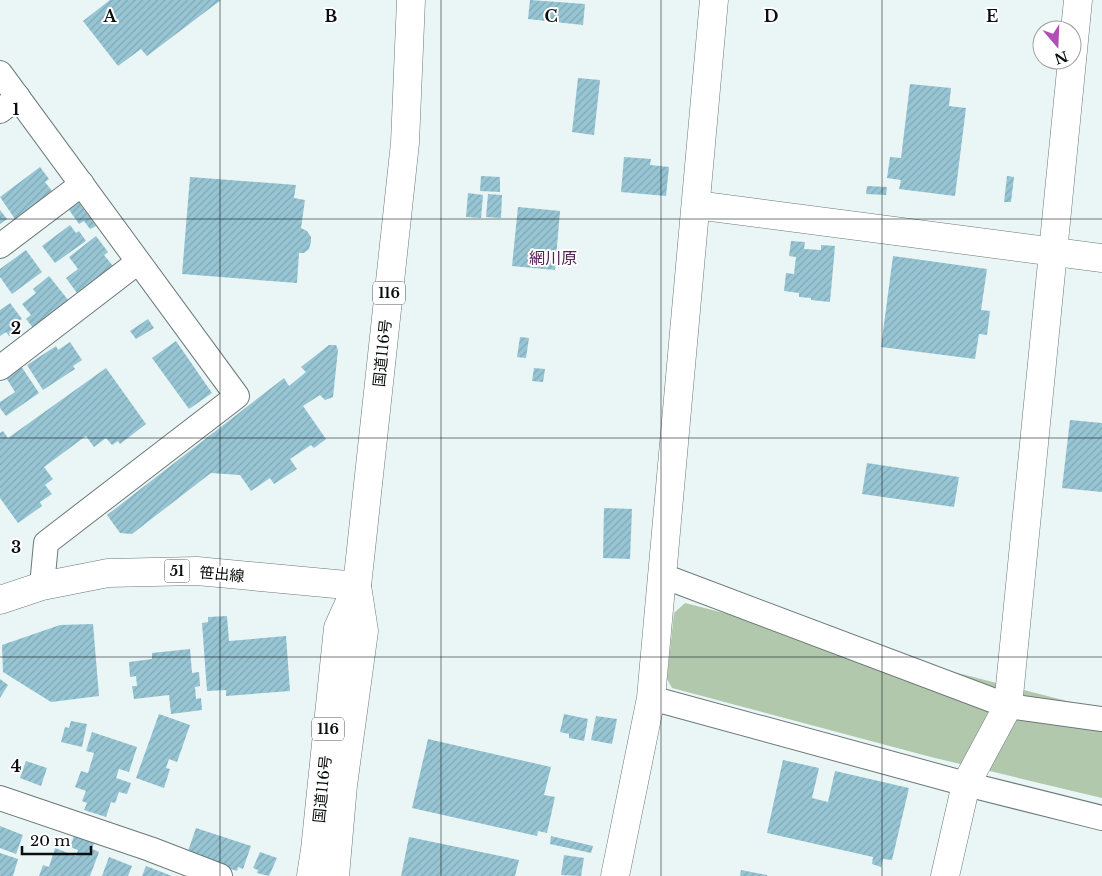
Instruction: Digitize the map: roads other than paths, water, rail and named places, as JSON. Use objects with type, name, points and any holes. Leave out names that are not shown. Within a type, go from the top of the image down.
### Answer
[{"type":"main road","name":"国道116号","points":[[335,876],[343,785],[364,631],[357,586],[405,143],[411,0]]},
{"type":"main road","points":[[615,876],[651,698],[714,0]]},
{"type":"main road","points":[[945,876],[966,784],[1008,706],[1078,0]]},
{"type":"main road","points":[[696,205],[1102,258]]},
{"type":"main road","name":"笹出線","points":[[0,600],[42,586],[108,573],[196,571],[357,586]]},
{"type":"main road","name":"国道116号","points":[[311,876],[338,628],[357,586]]},
{"type":"street","points":[[0,73],[9,104],[82,184],[237,396],[46,543],[42,586]]},
{"type":"street","points":[[0,246],[82,184]]},
{"type":"street","points":[[0,368],[138,262]]},
{"type":"street","points":[[663,576],[1008,706],[1102,719]]},
{"type":"street","points":[[651,698],[966,784],[1102,818]]},
{"type":"street","points":[[0,798],[150,849],[220,876]]},
{"type":"district","name":"網川原","points":[[553,258]]}]
